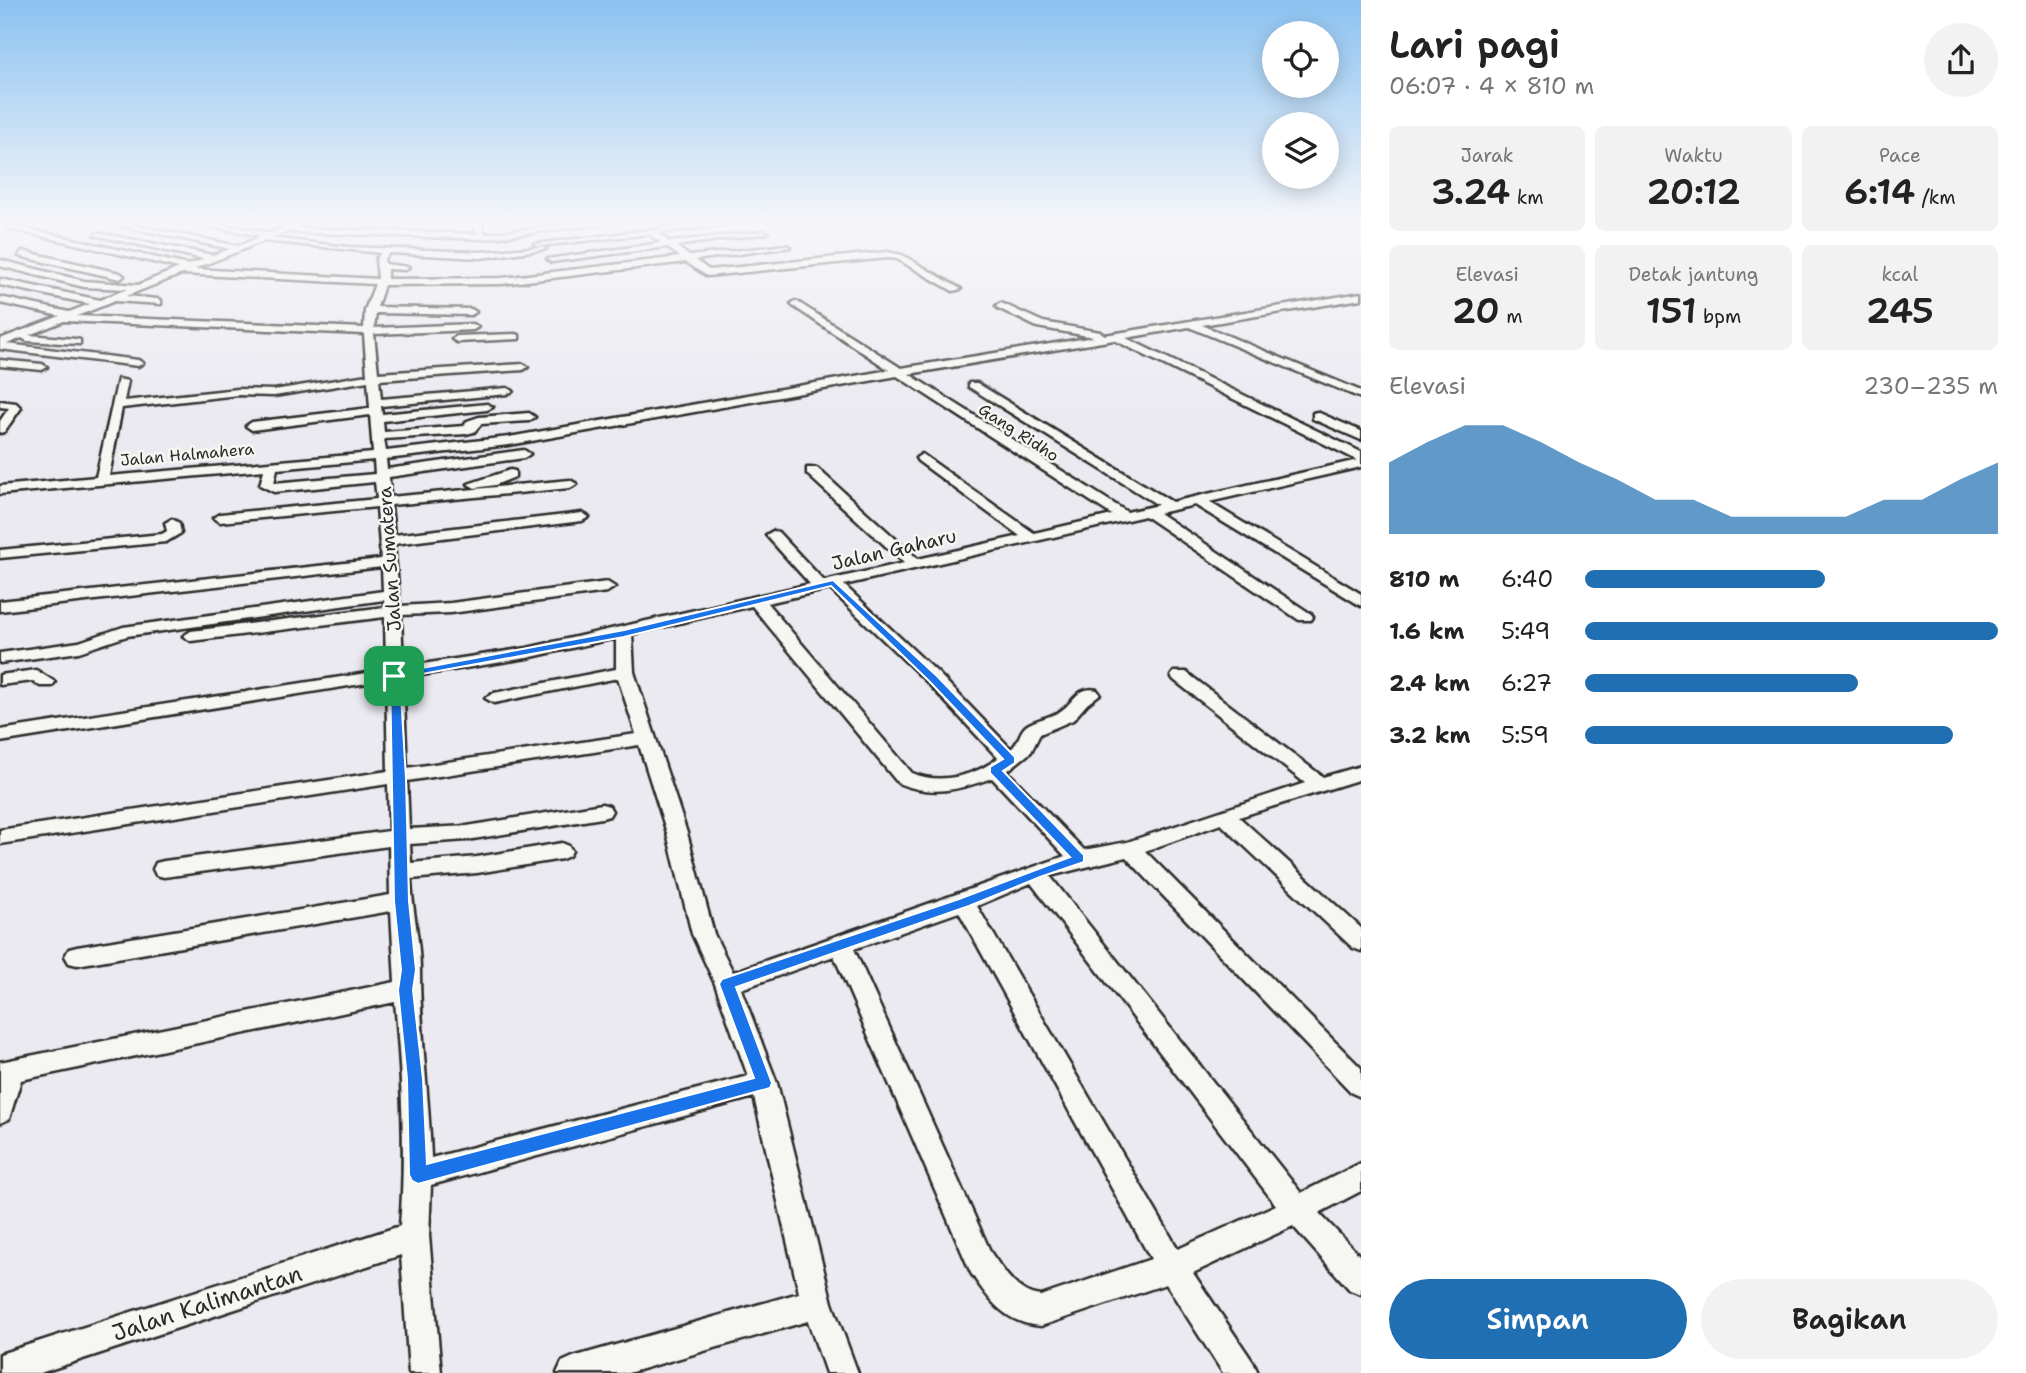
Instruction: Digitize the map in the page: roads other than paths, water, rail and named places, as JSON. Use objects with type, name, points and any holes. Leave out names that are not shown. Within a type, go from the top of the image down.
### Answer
[{"type":"street","points":[[15,285],[100,303]]},
{"type":"street","points":[[99,285],[139,288]]},
{"type":"street","points":[[0,344],[145,285]]},
{"type":"street","name":"Jalan Sumatera","points":[[377,285],[369,338],[393,603],[400,778],[401,901],[415,1079],[418,1175],[414,1236],[425,1373]]},
{"type":"street","points":[[381,285],[414,301]]},
{"type":"street","points":[[384,285],[471,312]]},
{"type":"street","points":[[949,285],[956,289]]},
{"type":"street","points":[[379,440],[509,441],[557,430],[1361,296]]},
{"type":"street","points":[[112,298],[158,302]]},
{"type":"street","points":[[0,300],[66,316],[171,325],[369,338],[515,337]]},
{"type":"street","name":"Gang Ridho","points":[[796,304],[1122,516]]},
{"type":"street","points":[[1001,306],[1040,325],[1112,337],[1361,457]]},
{"type":"street","points":[[1190,324],[1361,395]]},
{"type":"street","points":[[369,338],[473,327]]},
{"type":"street","points":[[0,335],[76,342]]},
{"type":"street","points":[[0,344],[138,363]]},
{"type":"street","points":[[86,357],[110,344]]},
{"type":"street","points":[[0,363],[42,366]]},
{"type":"street","points":[[220,518],[523,367]]},
{"type":"street","points":[[102,480],[122,381]]},
{"type":"street","points":[[974,385],[1168,505]]},
{"type":"street","points":[[272,464],[267,485],[274,488],[379,440],[507,391]]},
{"type":"street","points":[[118,405],[238,392],[274,393],[379,440],[570,484]]},
{"type":"street","points":[[279,401],[490,482],[510,474]]},
{"type":"street","points":[[0,404],[12,405],[15,408],[0,429]]},
{"type":"street","points":[[379,440],[487,407]]},
{"type":"street","points":[[1317,416],[1361,436]]},
{"type":"street","points":[[379,440],[466,430],[479,421],[529,417]]},
{"type":"street","points":[[252,425],[524,454]]},
{"type":"street","name":"Jalan Halmahera","points":[[0,490],[272,464],[379,440]]},
{"type":"street","points":[[922,458],[1030,537]]},
{"type":"street","name":"Jalan Gaharu","points":[[0,736],[394,676],[624,634],[1030,537],[1361,463]]},
{"type":"street","points":[[812,471],[914,564]]},
{"type":"street","points":[[1198,501],[1361,601]]},
{"type":"street","points":[[1146,511],[1305,617]]},
{"type":"street","points":[[388,540],[582,517]]},
{"type":"street","points":[[0,554],[166,538],[174,533],[172,523]]},
{"type":"street","points":[[773,535],[933,678],[1080,859]]},
{"type":"street","points":[[0,606],[390,562]]},
{"type":"street","points":[[0,658],[107,640],[123,632],[393,603],[451,608],[607,587]]},
{"type":"street","points":[[191,636],[393,603]]},
{"type":"street","points":[[758,603],[905,778],[916,783],[940,788],[1003,765],[1024,748],[1033,730],[1067,716],[1080,699],[1091,694]]},
{"type":"street","points":[[624,634],[625,672],[677,833],[704,934],[727,984],[764,1083],[817,1303],[842,1373]]},
{"type":"street","points":[[494,698],[625,672]]},
{"type":"street","points":[[0,680],[36,675],[46,682]]},
{"type":"street","points":[[1180,677],[1322,786]]},
{"type":"street","points":[[0,838],[648,738]]},
{"type":"street","points":[[727,984],[964,902],[1035,873],[1080,859],[1130,849],[1224,815],[1361,772]]},
{"type":"street","points":[[164,869],[399,837],[467,832],[601,811]]},
{"type":"street","points":[[1224,815],[1361,942]]},
{"type":"street","points":[[1130,849],[1361,1085]]},
{"type":"street","points":[[402,872],[477,865],[562,851]]},
{"type":"street","points":[[1035,873],[1297,1210],[1361,1279]]},
{"type":"street","points":[[77,956],[401,901]]},
{"type":"street","points":[[964,902],[1172,1267],[1242,1373]]},
{"type":"street","points":[[841,945],[981,1263],[1002,1293],[1021,1308],[1041,1311],[1172,1267],[1297,1210],[1361,1176]]},
{"type":"street","points":[[0,1111],[5,1072],[406,990]]},
{"type":"street","points":[[418,1175],[764,1083]]},
{"type":"street","name":"Jalan Kalimantan","points":[[0,1370],[414,1236]]},
{"type":"street","points":[[573,1373],[817,1303]]}]
